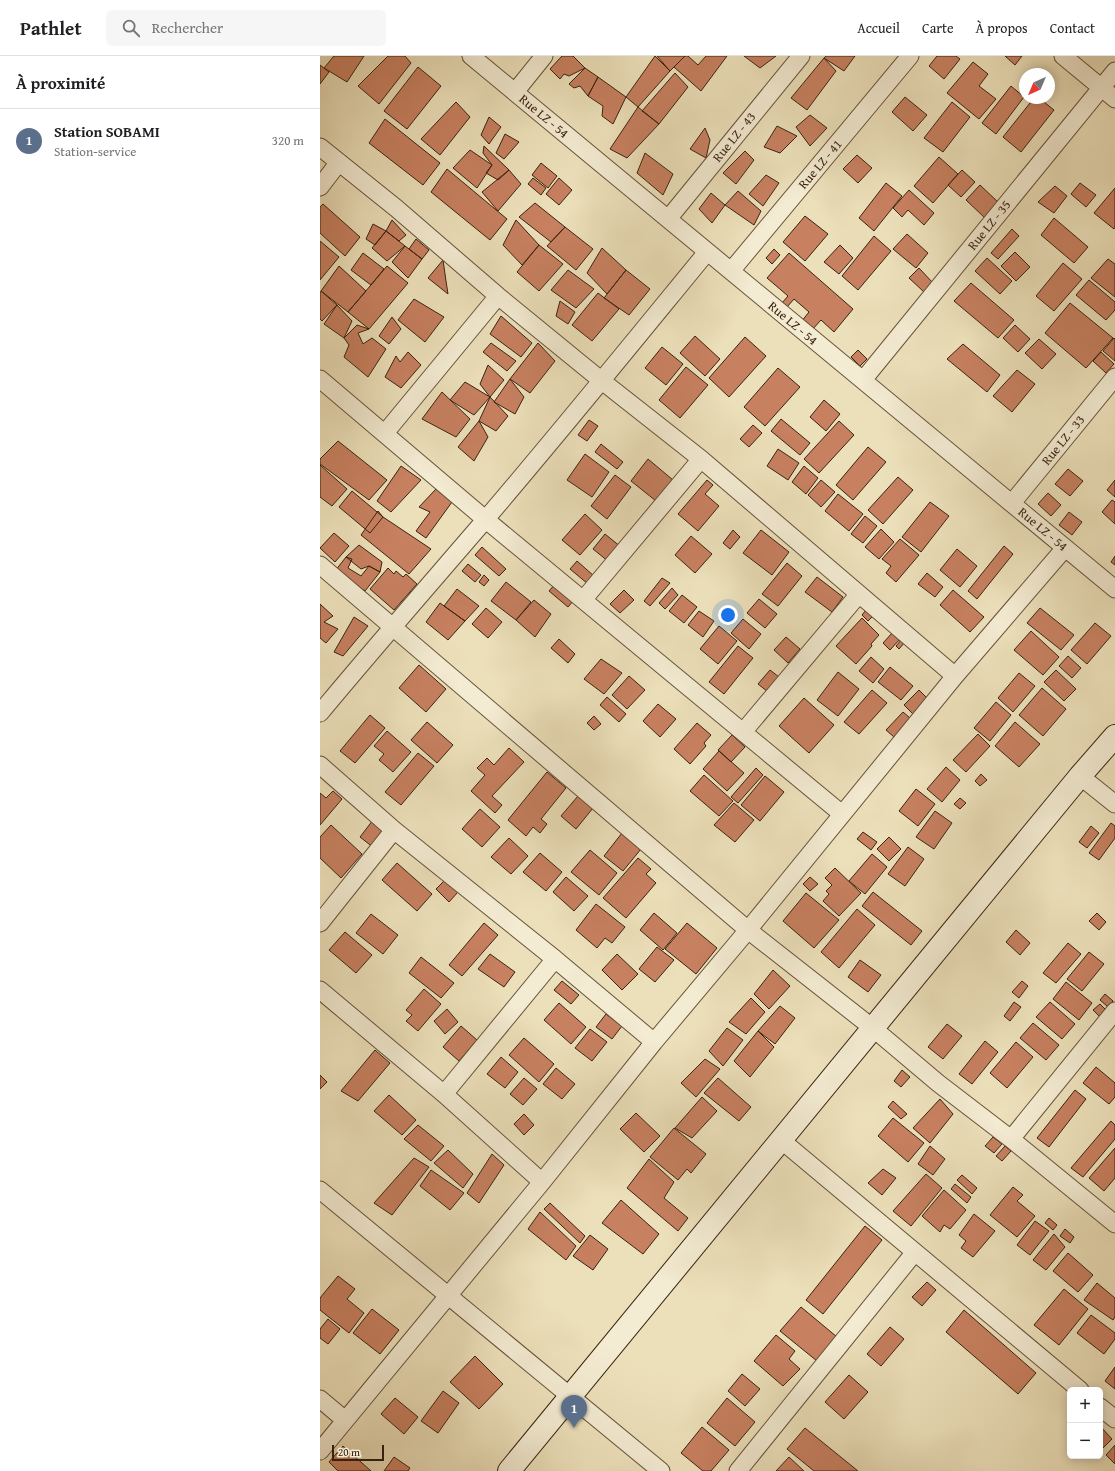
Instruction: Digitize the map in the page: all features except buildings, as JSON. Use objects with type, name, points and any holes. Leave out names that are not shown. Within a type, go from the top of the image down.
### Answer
[{"type":"street","name":"Rue LZ - 54","points":[[471,56],[1115,589]]},
{"type":"street","points":[[515,92],[544,56]]},
{"type":"street","name":"Rue LZ - 43","points":[[668,219],[800,56]]},
{"type":"street","name":"Rue LZ - 41","points":[[731,271],[910,56]]},
{"type":"street","points":[[1063,56],[1115,99]]},
{"type":"street","name":"Rue LZ - 35","points":[[862,380],[1115,71]]},
{"type":"street","points":[[320,147],[396,208],[498,296],[701,459],[955,676]]},
{"type":"street","points":[[320,187],[338,162]]},
{"type":"street","points":[[320,713],[602,381],[707,252]]},
{"type":"street","points":[[385,433],[498,296]]},
{"type":"street","name":"Rue LZ - 33","points":[[1012,503],[1115,377]]},
{"type":"street","points":[[320,379],[485,519],[842,814]]},
{"type":"street","points":[[583,600],[701,459]]},
{"type":"street","points":[[320,1451],[542,1182],[654,1042],[748,930],[955,676],[1065,548]]},
{"type":"street","points":[[320,565],[748,930],[874,1029],[938,1083],[1011,1139],[1115,1224]]},
{"type":"street","points":[[743,732],[859,594]]},
{"type":"street","points":[[509,1471],[874,1029],[1080,776],[1115,736]]},
{"type":"street","points":[[320,766],[394,830],[555,959],[654,1042]]},
{"type":"street","points":[[1080,776],[1115,804]]},
{"type":"street","points":[[320,923],[394,830]]},
{"type":"street","points":[[444,1094],[555,959]]},
{"type":"street","points":[[320,990],[444,1094],[542,1182]]},
{"type":"street","points":[[1011,1139],[1109,1031],[1115,1011]]},
{"type":"street","points":[[781,1140],[1076,1387]]},
{"type":"street","points":[[320,1190],[661,1471]]},
{"type":"street","points":[[738,1471],[915,1252]]},
{"type":"street","points":[[320,1399],[345,1420]]},
{"type":"street","points":[[1103,1409],[1115,1419]]},
{"type":"place","name":"Station SOBAMI","points":[[574,1428]]}]
